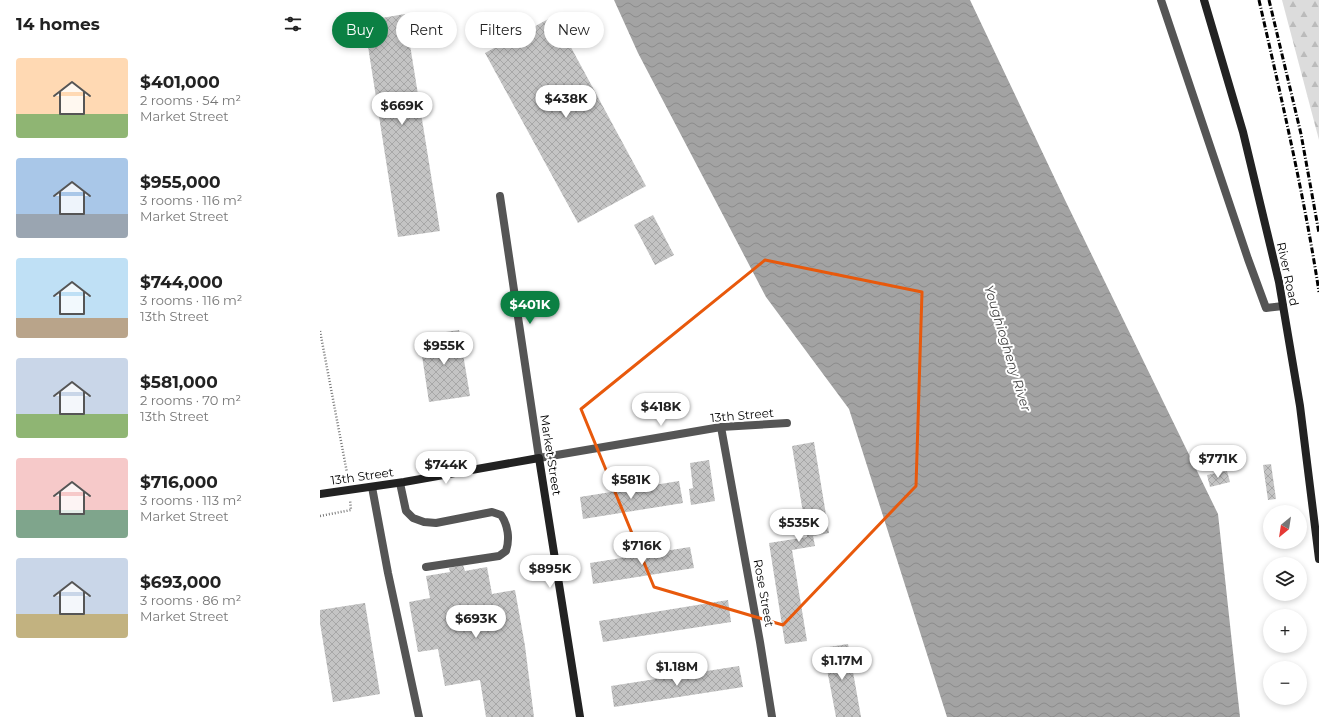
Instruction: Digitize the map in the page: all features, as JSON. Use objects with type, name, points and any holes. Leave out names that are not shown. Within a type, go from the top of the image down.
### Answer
[{"type":"street","points":[[1161,0],[1248,259],[1266,308],[1283,306]]},
{"type":"street","name":"River Road","points":[[1204,0],[1243,132],[1279,282],[1300,406],[1319,559]]},
{"type":"street","name":"Market Street","points":[[500,196],[539,458],[580,717]]},
{"type":"street","name":"13th Street","points":[[320,494],[400,483],[721,427],[787,423]]},
{"type":"street","name":"Rose Street","points":[[721,427],[772,717]]},
{"type":"street","points":[[400,483],[406,510],[413,518],[424,522],[436,523],[492,512],[501,515],[505,520],[509,542],[506,551],[499,556],[426,567]]},
{"type":"street","points":[[372,487],[388,573],[419,717]]},
{"type":"path","points":[[320,331],[350,490],[351,510],[320,516]]},
{"type":"highlighted area","points":[[765,260],[922,292],[916,486],[783,625],[654,587],[581,409]]},
{"type":"green space","points":[[1282,0],[1319,0],[1319,140]]},
{"type":"water","name":"Youghiogheny River","points":[[614,0],[970,0],[1065,200],[1218,514],[1240,717],[947,717],[849,409],[766,297],[638,53]]},
{"type":"building","points":[[396,16],[396,48],[410,48],[440,231],[398,237],[368,48],[388,48],[388,17]]},
{"type":"building","points":[[544,21],[544,48],[571,48],[646,186],[578,223],[485,53],[494,48],[536,48],[536,26]]},
{"type":"building","points":[[653,215],[674,255],[655,265],[634,225]]},
{"type":"building","points":[[459,330],[470,396],[429,402],[419,336]]},
{"type":"building","points":[[814,442],[829,533],[813,536],[815,546],[792,550],[807,641],[785,644],[769,543],[807,537],[792,446]]},
{"type":"building","points":[[709,460],[715,501],[691,505],[689,489],[693,488],[690,463]]},
{"type":"building","points":[[1271,464],[1276,499],[1268,500],[1263,465]]},
{"type":"building","points":[[1227,471],[1230,482],[1210,487],[1207,475]]},
{"type":"building","points":[[679,481],[683,503],[583,519],[580,497]]},
{"type":"building","points":[[690,547],[694,568],[593,584],[590,563]]},
{"type":"building","points":[[463,565],[465,571],[487,567],[492,594],[515,590],[525,646],[534,717],[486,717],[480,680],[445,686],[438,649],[418,652],[409,602],[430,598],[426,576],[450,572],[449,568]]},
{"type":"building","points":[[728,600],[731,622],[603,642],[599,621]]},
{"type":"building","points":[[365,603],[380,694],[333,702],[320,623],[320,610]]},
{"type":"building","points":[[848,644],[861,717],[836,717],[823,648]]},
{"type":"building","points":[[739,666],[743,687],[614,707],[611,686]]},
{"type":"railway","points":[[1259,0],[1284,109],[1319,292]]},
{"type":"railway","points":[[1269,0],[1301,134],[1319,233]]}]
